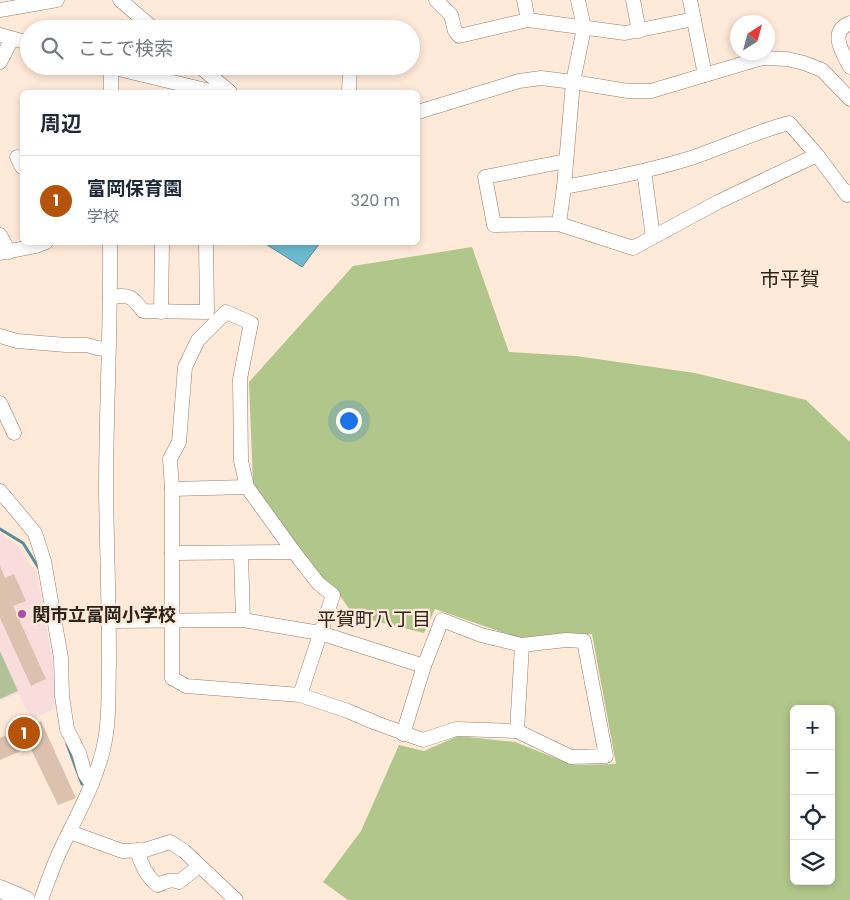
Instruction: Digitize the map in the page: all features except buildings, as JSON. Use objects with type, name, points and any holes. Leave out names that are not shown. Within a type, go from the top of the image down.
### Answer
[{"type":"main road","points":[[0,889],[26,900]]},
{"type":"street","points":[[0,10],[57,0]]},
{"type":"street","points":[[120,0],[143,20]]},
{"type":"street","points":[[436,0],[452,15],[455,31],[459,36],[528,20],[625,33],[694,19]]},
{"type":"street","points":[[524,0],[528,20]]},
{"type":"street","points":[[559,224],[573,82],[584,28],[578,0]]},
{"type":"street","points":[[633,0],[639,31]]},
{"type":"street","points":[[690,0],[705,75]]},
{"type":"street","points":[[850,23],[846,24],[838,33],[838,44],[850,67]]},
{"type":"street","points":[[0,62],[6,37],[20,41]]},
{"type":"street","points":[[420,111],[518,81],[541,78],[628,91],[651,92],[762,58],[787,59],[822,70],[850,99]]},
{"type":"street","points":[[110,75],[111,90]]},
{"type":"street","points":[[143,75],[206,90]]},
{"type":"street","points":[[210,75],[228,90]]},
{"type":"street","points":[[349,90],[350,75]]},
{"type":"street","points":[[564,187],[644,172],[693,157],[788,123],[817,155],[847,195],[850,192]]},
{"type":"street","points":[[566,161],[484,177],[494,225],[559,224],[633,248],[718,202],[817,155]]},
{"type":"street","points":[[644,172],[653,237]]},
{"type":"street","points":[[0,235],[4,253],[35,245]]},
{"type":"street","points":[[41,900],[60,852],[92,784],[103,748],[108,714],[109,621],[106,492],[110,245]]},
{"type":"street","points":[[161,312],[162,245]]},
{"type":"street","points":[[110,296],[126,295],[133,298],[143,312],[207,312],[206,245]]},
{"type":"street","points":[[300,694],[333,595],[318,583],[247,487],[241,461],[240,379],[251,322],[226,312],[198,340],[185,367],[180,442],[170,459],[172,489],[172,678],[186,686],[300,694],[348,711],[403,734],[424,740],[456,729],[517,731],[571,757],[606,756],[584,641],[566,640],[522,645],[481,636],[442,620],[424,666],[403,734]]},
{"type":"street","points":[[0,336],[17,341],[87,345],[108,349]]},
{"type":"street","points":[[0,403],[14,433]]},
{"type":"street","points":[[172,489],[247,487]]},
{"type":"street","points":[[0,491],[38,539],[44,561],[60,658],[62,696],[67,728],[79,753],[85,774],[92,784]]},
{"type":"street","points":[[172,553],[242,554],[294,552]]},
{"type":"street","points":[[242,554],[243,620]]},
{"type":"street","points":[[109,621],[243,620],[320,633],[424,666]]},
{"type":"street","points":[[517,731],[522,645]]},
{"type":"street","points":[[70,832],[122,851],[145,850],[170,842],[184,852],[236,900]]},
{"type":"street","points":[[137,850],[140,861],[153,882],[158,885],[168,880],[179,882],[199,866]]},
{"type":"shaded area","name":"関市立富岡小学校","points":[[0,533],[18,546],[37,572],[52,657],[57,707],[32,720],[18,693],[0,701]]},
{"type":"green space","points":[[472,247],[509,352],[576,356],[695,373],[806,400],[850,442],[850,900],[348,900],[323,882],[361,831],[399,745],[424,751],[458,736],[515,742],[573,765],[616,764],[592,634],[519,638],[435,609],[424,633],[354,616],[336,590],[323,580],[253,483],[249,382],[353,266]]},
{"type":"green space","points":[[0,651],[18,691],[0,699]]},
{"type":"water","points":[[267,245],[318,245],[302,267]]},
{"type":"waterway","points":[[0,529],[23,543],[40,570]]},
{"type":"waterway","points":[[67,744],[82,784]]},
{"type":"place","name":"関市立富岡小学校","points":[[22,614]]},
{"type":"place","name":"富岡保育園","points":[[24,733]]},
{"type":"district","name":"市平賀","points":[[790,279]]},
{"type":"district","name":"平賀町八丁目","points":[[374,619]]}]
